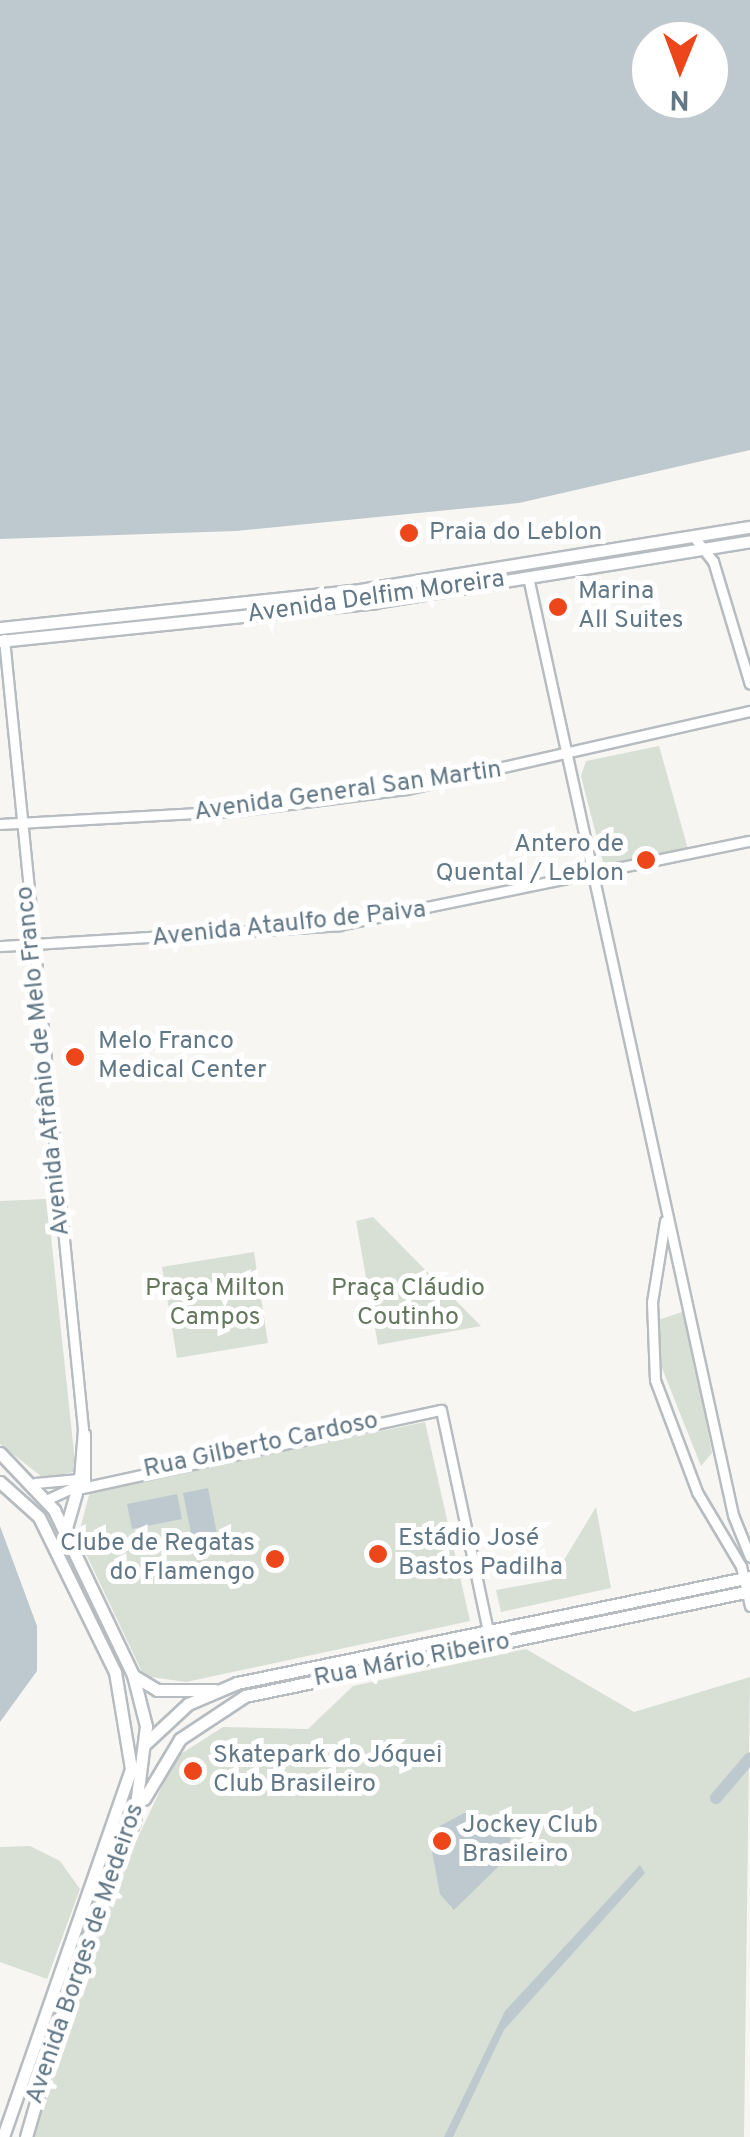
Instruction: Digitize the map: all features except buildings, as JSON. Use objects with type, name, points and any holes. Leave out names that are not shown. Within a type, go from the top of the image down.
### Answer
[{"type":"highway","name":"Avenida Delfim Moreira","points":[[1,636],[353,591],[750,528]]},
{"type":"highway","name":"Avenida Delfim Moreira","points":[[1,636],[528,577],[750,541]]},
{"type":"highway","points":[[528,577],[589,554]]},
{"type":"highway","name":"Avenida Borges de Medeiros","points":[[0,1453],[48,1499],[134,1675],[146,1743],[134,1821],[73,1974],[26,2137]]},
{"type":"highway","points":[[2,1482],[48,1499]]},
{"type":"highway","name":"Avenida Borges de Medeiros","points":[[2,1482],[38,1516],[115,1672],[131,1770],[3,2137]]},
{"type":"highway","points":[[65,1533],[79,1490]]},
{"type":"highway","name":"Rua Mário Ribeiro","points":[[131,1770],[146,1743],[215,1690],[747,1578]]},
{"type":"highway","name":"Rua Mário Ribeiro","points":[[134,1821],[171,1748],[218,1707],[748,1592]]},
{"type":"highway","points":[[134,1675],[158,1690],[215,1690]]},
{"type":"main road","points":[[694,536],[708,548],[750,684]]},
{"type":"main road","points":[[528,577],[666,1206],[750,1556]]},
{"type":"main road","name":"Avenida Afrânio de Melo Franco","points":[[1,636],[90,1468],[79,1490]]},
{"type":"main road","name":"Avenida General San Martin","points":[[0,824],[244,810],[566,757],[750,710]]},
{"type":"main road","name":"Avenida Ataulfo de Paiva","points":[[0,946],[339,925],[592,877],[750,841]]},
{"type":"main road","points":[[666,1206],[652,1302],[655,1380],[694,1485],[747,1578],[750,1606]]},
{"type":"main road","name":"Rua Gilberto Cardoso","points":[[79,1490],[441,1410],[487,1630]]},
{"type":"main road","name":"Avenida Afrânio de Melo Franco","points":[[35,1484],[79,1479],[83,1430]]},
{"type":"main road","points":[[48,1499],[79,1490]]},
{"type":"main road","points":[[487,1630],[491,1645]]},
{"type":"green space","points":[[659,746],[688,849],[604,866],[581,776],[586,761]]},
{"type":"green space","points":[[47,1199],[76,1471],[46,1480],[0,1444],[0,1201]]},
{"type":"green space","name":"Praça Cláudio Coutinho","points":[[373,1217],[481,1326],[378,1345],[356,1221]]},
{"type":"green space","name":"Praça Milton Campos","points":[[254,1252],[268,1343],[177,1358],[162,1267]]},
{"type":"green space","points":[[685,1311],[712,1453],[701,1466],[662,1368],[658,1320]]},
{"type":"green space","name":"Clube de Regatas do Flamengo","points":[[425,1422],[470,1621],[186,1682],[144,1676],[78,1537],[90,1491]]},
{"type":"green space","points":[[596,1507],[611,1588],[501,1612],[496,1590],[552,1580]]},
{"type":"green space","name":"Jockey Club Brasileiro","points":[[526,1649],[634,1712],[750,1677],[744,2137],[33,2137],[111,1894],[176,1757],[223,1727],[308,1729],[353,1686]]},
{"type":"green space","points":[[30,1846],[60,1861],[80,1889],[47,1979],[0,1962],[0,1847]]},
{"type":"shaded area","points":[[0,0],[750,0],[750,450],[519,503],[236,531],[0,539]]},
{"type":"shaded area","points":[[208,1488],[218,1539],[193,1543],[183,1493]]},
{"type":"shaded area","points":[[177,1494],[182,1519],[132,1529],[127,1504]]},
{"type":"shaded area","points":[[0,1526],[37,1626],[37,1671],[0,1722]]},
{"type":"shaded area","points":[[464,1813],[501,1822],[511,1839],[502,1863],[454,1910],[440,1894],[431,1846],[440,1826]]},
{"type":"shaded area","points":[[640,1865],[645,1873],[504,2030],[453,2137],[444,2137],[505,2011]]},
{"type":"waterway","points":[[716,1798],[750,1758]]},
{"type":"place","name":"Praia do Leblon","points":[[409,533]]},
{"type":"place","name":"Marina All Suites","points":[[558,607]]},
{"type":"place","name":"Antero de Quental / Leblon","points":[[646,860]]},
{"type":"place","name":"Melo Franco Medical Center","points":[[75,1057]]},
{"type":"place","name":"Estádio José Bastos Padilha","points":[[378,1554]]},
{"type":"place","name":"Clube de Regatas do Flamengo","points":[[275,1559]]},
{"type":"place","name":"Skatepark do Jóquei Club Brasileiro","points":[[193,1771]]},
{"type":"place","name":"Jockey Club Brasileiro","points":[[442,1841]]}]
